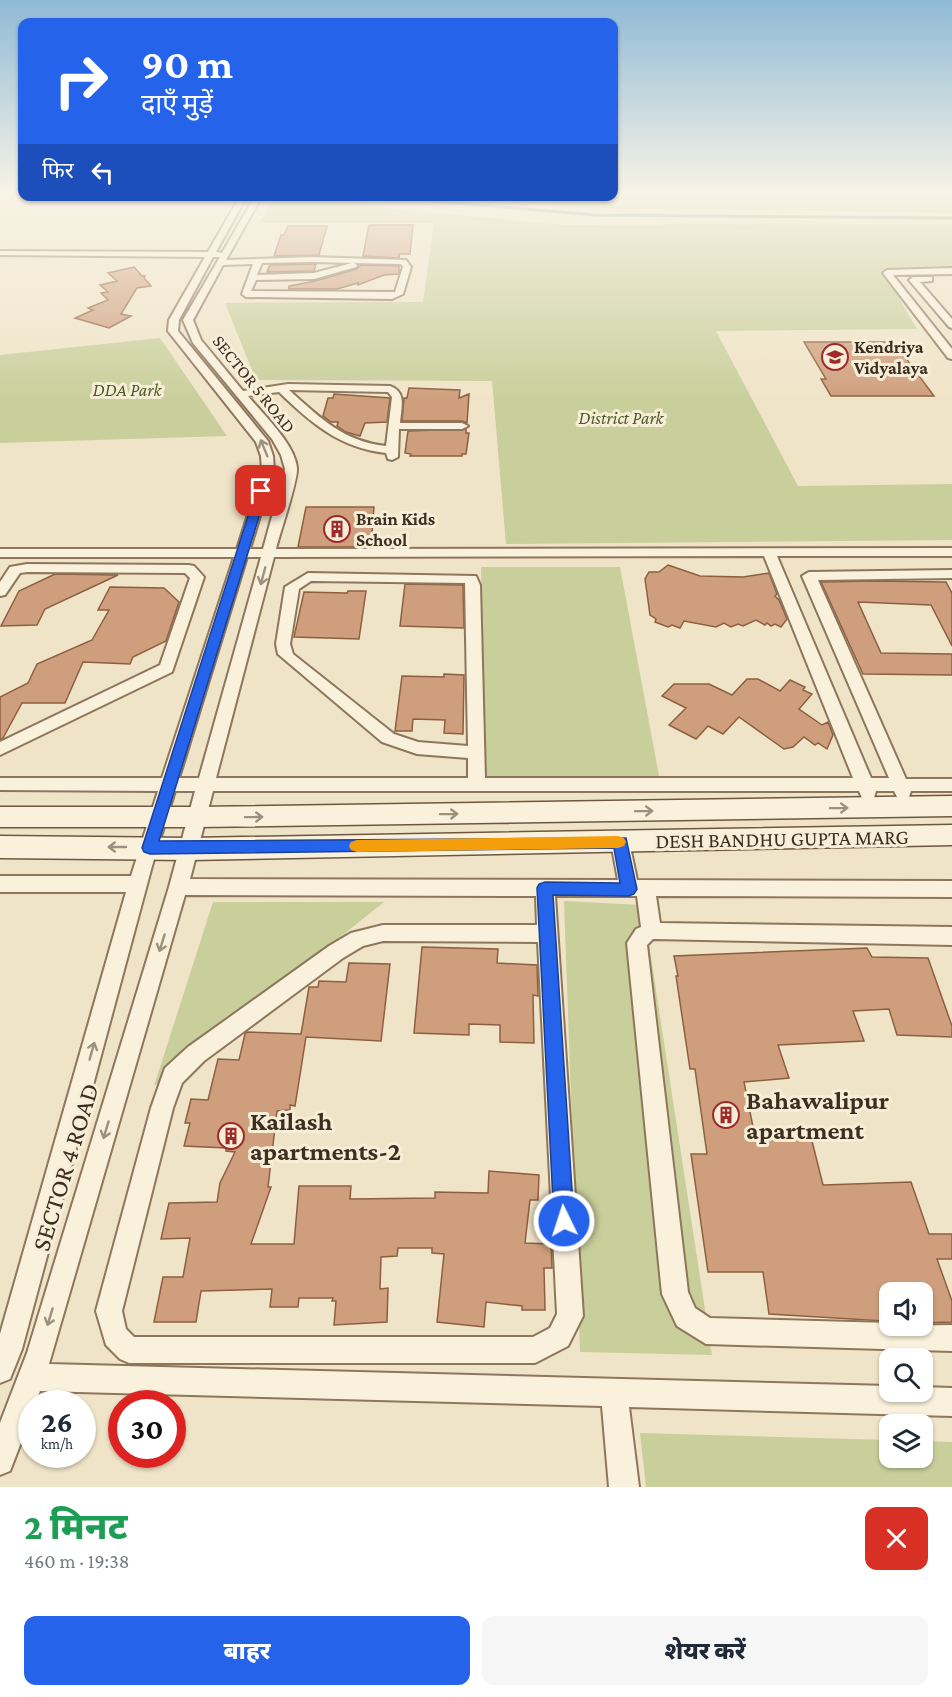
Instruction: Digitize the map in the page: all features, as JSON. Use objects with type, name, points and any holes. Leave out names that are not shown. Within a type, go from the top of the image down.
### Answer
[{"type":"street","name":"SECTOR 5 ROAD","points":[[138,884],[268,470],[267,456],[262,441],[173,331],[174,320],[208,261]]},
{"type":"street","name":"SECTOR 5 ROAD","points":[[178,887],[291,469],[287,455],[277,438],[196,341],[188,320],[224,261]]},
{"type":"street","points":[[258,261],[246,294],[392,296],[399,294],[407,267],[403,262],[389,261]]},
{"type":"street","points":[[252,278],[314,276],[353,265],[356,261]]},
{"type":"street","points":[[952,271],[887,273],[952,356]]},
{"type":"street","points":[[952,279],[913,280],[952,325]]},
{"type":"street","points":[[288,387],[390,389],[397,397],[391,453],[352,444],[324,429],[285,391],[288,387]]},
{"type":"street","points":[[242,394],[285,391],[350,392]]},
{"type":"street","points":[[393,426],[462,426]]},
{"type":"street","points":[[804,552],[813,574]]},
{"type":"street","points":[[0,553],[952,552]]},
{"type":"street","points":[[0,784],[477,784],[869,796],[769,553]]},
{"type":"street","points":[[0,592],[15,570],[27,568],[189,569],[197,577],[167,668],[0,749]]},
{"type":"street","points":[[952,574],[813,574],[808,579],[905,796],[952,785]]},
{"type":"street","points":[[476,753],[417,748],[387,738],[288,657],[283,651],[283,644],[292,587],[308,577],[471,579],[473,585],[477,784]]},
{"type":"street","name":"DESH BANDHU GUPTA MARG","points":[[159,816],[196,818],[869,796],[905,796],[952,806]]},
{"type":"street","points":[[0,817],[159,816]]},
{"type":"street","name":"DESH BANDHU GUPTA MARG","points":[[0,847],[189,849],[952,836]]},
{"type":"street","points":[[620,842],[652,931]]},
{"type":"street","points":[[0,884],[138,884]]},
{"type":"street","name":"SECTOR 4 ROAD","points":[[0,1369],[9,1349],[138,884]]},
{"type":"street","points":[[178,887],[952,889]]},
{"type":"street","name":"SECTOR 4 ROAD","points":[[0,1461],[31,1377],[178,887]]},
{"type":"street","points":[[545,888],[570,1316],[559,1337],[535,1350],[129,1350],[114,1336],[109,1311],[162,1108],[173,1076],[196,1054],[336,952],[358,939],[384,933],[547,934]]},
{"type":"street","points":[[952,936],[652,931],[643,935],[637,943],[675,1294],[686,1317],[706,1331],[952,1338]]},
{"type":"street","points":[[31,1377],[952,1402]]},
{"type":"street","points":[[614,1393],[624,1487]]},
{"type":"green space","name":"District Park","points":[[429,261],[952,261],[952,270],[883,271],[917,329],[716,331],[798,486],[952,484],[952,540],[506,544],[492,381],[256,380],[225,303],[423,302]]},
{"type":"green space","name":"DDA Park","points":[[160,338],[227,436],[0,443],[0,355]]},
{"type":"green space","points":[[481,567],[620,567],[660,781],[484,781]]},
{"type":"green space","points":[[564,901],[643,905],[712,1355],[580,1352]]},
{"type":"green space","points":[[213,902],[384,902],[154,1086]]},
{"type":"green space","points":[[640,1433],[879,1440],[879,1468],[933,1468],[933,1441],[952,1442],[952,1487],[646,1487]]},
{"type":"building","points":[[316,264],[314,271],[267,272],[270,265]]},
{"type":"building","points":[[361,265],[399,266],[399,274],[384,275],[358,285],[358,283],[337,289],[289,289],[289,286],[357,269]]},
{"type":"building","points":[[134,267],[142,276],[145,276],[144,278],[151,286],[137,288],[121,314],[131,316],[109,328],[75,318],[93,310],[88,308],[108,300],[101,293],[108,292],[100,285],[117,281],[108,273]]},
{"type":"building","points":[[804,342],[894,342],[934,396],[831,396],[821,379],[826,379]]},
{"type":"building","points":[[409,388],[460,390],[459,398],[469,394],[467,423],[462,421],[402,421],[404,398],[407,398]]},
{"type":"building","points":[[334,394],[390,398],[387,422],[365,423],[360,436],[346,432],[337,426],[338,422],[331,422],[323,416],[328,398],[333,398]]},
{"type":"building","points":[[466,429],[466,433],[469,433],[466,454],[462,456],[410,456],[411,454],[405,453],[408,431]]},
{"type":"building","name":"Brain Kids School","points":[[306,507],[374,507],[371,547],[298,547]]},
{"type":"building","points":[[668,565],[700,576],[743,577],[769,573],[777,594],[775,596],[787,619],[781,627],[767,623],[765,625],[756,620],[743,626],[738,624],[731,627],[724,623],[716,627],[684,621],[680,628],[672,625],[668,627],[655,622],[656,619],[650,615],[645,579],[649,572],[659,572]]},
{"type":"building","points":[[55,574],[118,575],[45,609],[37,625],[1,626],[19,591]]},
{"type":"building","points":[[821,582],[946,582],[952,593],[952,646],[931,605],[858,602],[881,653],[952,654],[952,675],[863,674]]},
{"type":"building","points":[[405,584],[463,585],[464,628],[400,626]]},
{"type":"building","points":[[110,587],[164,588],[179,602],[166,641],[133,657],[130,664],[83,662],[65,703],[22,703],[0,740],[0,697],[28,683],[37,664],[92,640],[109,610],[98,610]]},
{"type":"building","points":[[348,591],[366,591],[359,639],[294,637],[304,592],[347,593]]},
{"type":"building","points":[[444,674],[464,675],[463,734],[444,733],[445,720],[413,719],[412,731],[395,731],[402,676],[444,677]]},
{"type":"building","points":[[747,679],[758,679],[780,691],[790,680],[805,687],[803,690],[812,694],[799,709],[822,725],[828,722],[833,735],[827,749],[818,743],[815,745],[804,737],[793,747],[784,749],[739,717],[723,734],[708,726],[696,739],[669,725],[686,708],[662,696],[674,684],[709,684],[732,695]]},
{"type":"building","points":[[422,947],[498,949],[497,963],[537,965],[538,996],[533,995],[534,1043],[500,1042],[500,1025],[469,1024],[469,1035],[414,1033]]},
{"type":"building","name":"Bahawalipur apartment","points":[[867,948],[872,957],[928,958],[952,1026],[952,1037],[897,1035],[889,1009],[853,1011],[864,1041],[778,1045],[789,1078],[744,1082],[755,1137],[811,1137],[823,1185],[911,1182],[929,1234],[952,1234],[952,1259],[937,1259],[952,1301],[952,1322],[933,1323],[933,1282],[879,1282],[879,1321],[769,1314],[763,1272],[708,1272],[691,1154],[707,1154],[695,1069],[690,1069],[674,956]]},
{"type":"building","name":"Kailash apartments-2","points":[[349,963],[390,964],[381,1041],[306,1037],[295,1106],[290,1105],[290,1110],[277,1111],[268,1187],[271,1187],[251,1244],[294,1244],[299,1186],[351,1186],[350,1199],[435,1198],[435,1192],[488,1193],[489,1171],[539,1175],[538,1200],[530,1200],[525,1243],[551,1244],[552,1268],[544,1268],[545,1310],[522,1310],[522,1306],[486,1302],[484,1327],[437,1322],[444,1254],[432,1253],[432,1248],[398,1248],[397,1256],[381,1257],[380,1289],[388,1288],[387,1322],[334,1325],[336,1301],[332,1301],[333,1298],[299,1298],[298,1307],[270,1307],[272,1289],[201,1291],[196,1322],[154,1322],[163,1277],[183,1277],[190,1238],[161,1239],[169,1203],[217,1202],[220,1183],[235,1152],[226,1151],[226,1148],[184,1146],[190,1123],[185,1123],[191,1099],[208,1100],[218,1059],[239,1060],[247,1032],[301,1034],[309,987],[318,987],[319,981],[346,982]]},
{"type":"slow traffic","points":[[357,846],[618,842]]},
{"type":"place","name":"Kendriya Vidyalaya","points":[[835,357]]},
{"type":"place","name":"Brain Kids School","points":[[337,529]]},
{"type":"place","name":"Bahawalipur apartment","points":[[726,1115]]},
{"type":"place","name":"Kailash apartments-2","points":[[231,1136]]},
{"type":"route","points":[[261,491],[150,848],[620,842],[629,889],[545,888],[564,1221]]}]
